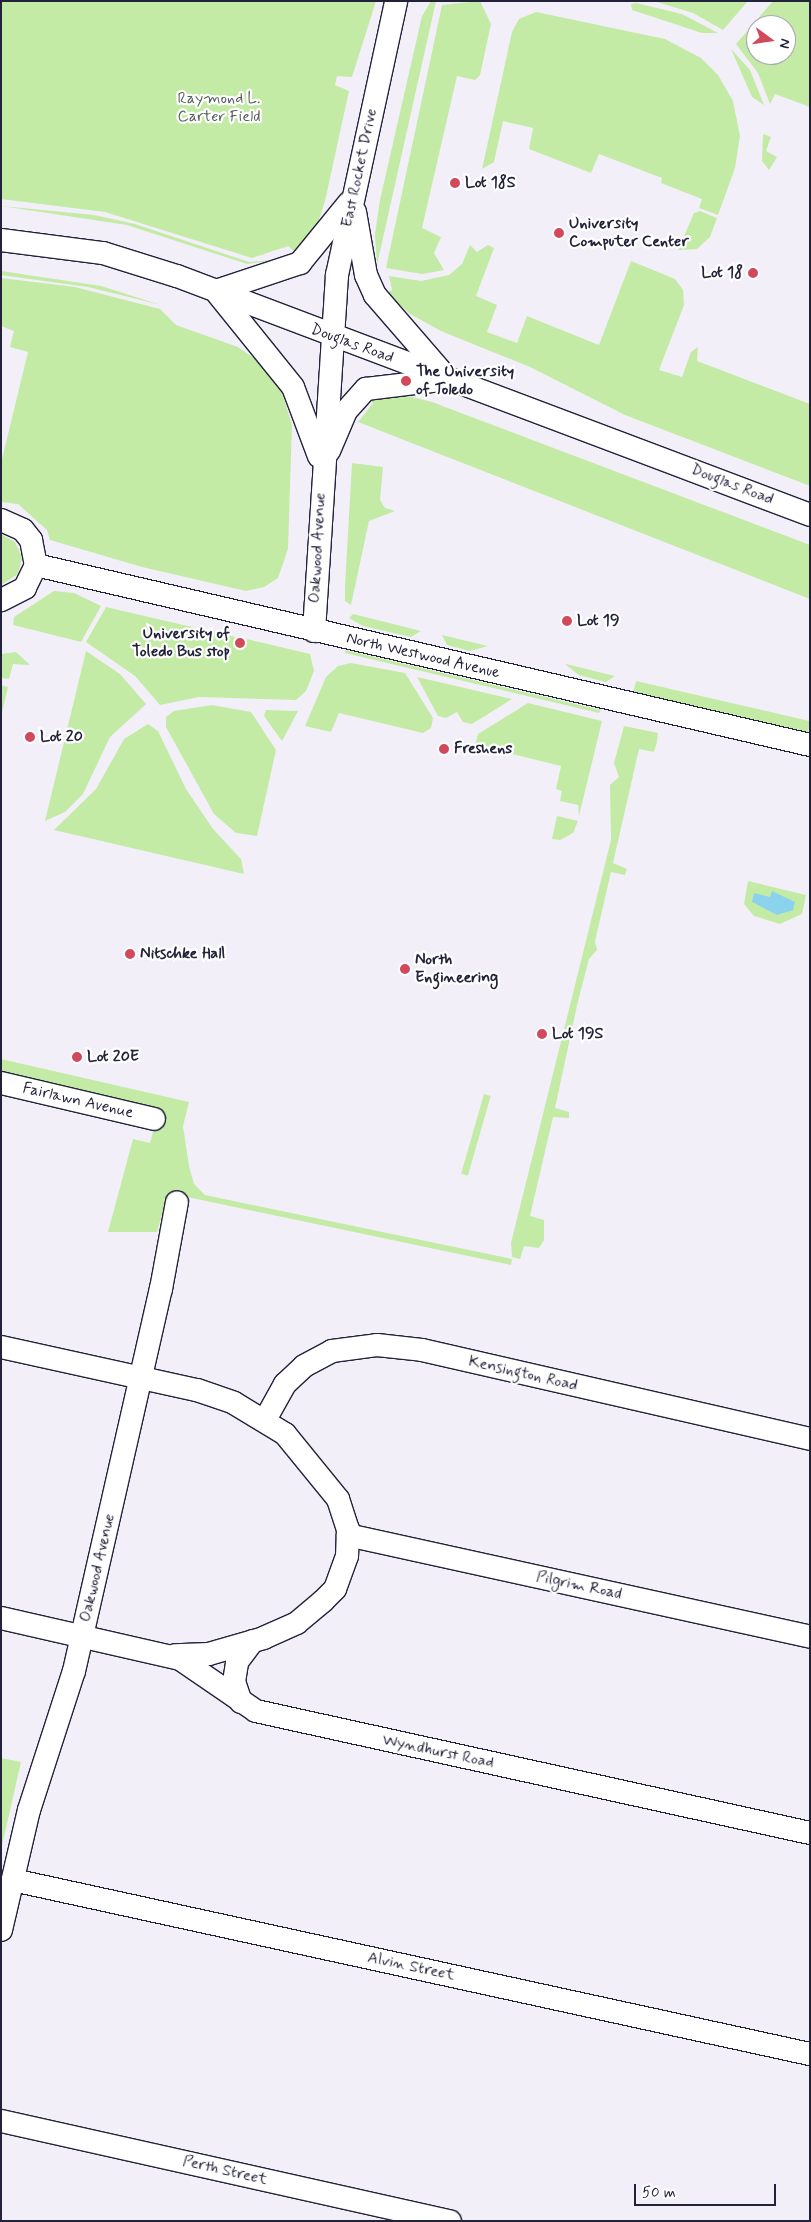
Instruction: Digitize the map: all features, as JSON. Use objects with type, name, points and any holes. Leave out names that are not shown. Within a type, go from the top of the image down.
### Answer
[{"type":"street","name":"East Rocket Drive","points":[[330,336],[352,199],[396,1]]},
{"type":"street","points":[[216,291],[300,263],[352,199]]},
{"type":"street","points":[[352,199],[366,275],[375,295],[449,379]]},
{"type":"street","name":"Douglas Road","points":[[1,240],[103,253],[216,291],[330,336],[810,515]]},
{"type":"street","name":"Oakwood Avenue","points":[[216,291],[293,386],[323,465]]},
{"type":"street","name":"Oakwood Avenue","points":[[314,630],[330,336]]},
{"type":"street","name":"Oakwood Avenue","points":[[323,465],[346,412],[366,389],[449,379]]},
{"type":"street","points":[[1,520],[23,530],[31,540],[36,565],[24,588],[1,600]]},
{"type":"street","name":"North Westwood Avenue","points":[[36,565],[810,745]]},
{"type":"street","name":"Fairlawn Avenue","points":[[1,1084],[154,1119]]},
{"type":"street","name":"Oakwood Avenue","points":[[1,1930],[13,1880],[81,1636],[141,1378],[177,1202]]},
{"type":"street","name":"Kensington Road","points":[[265,1420],[285,1384],[304,1366],[332,1351],[377,1345],[422,1350],[810,1439]]},
{"type":"street","points":[[1,1347],[217,1396],[265,1420],[298,1447],[329,1484],[345,1515],[348,1535],[347,1556],[335,1589],[297,1623],[253,1642],[209,1654],[168,1655]]},
{"type":"street","name":"Pilgrim Road","points":[[348,1535],[810,1636]]},
{"type":"street","name":"Wyndhurst Road","points":[[1,1618],[168,1655],[205,1673],[241,1702],[269,1715],[810,1833]]},
{"type":"street","points":[[241,1702],[234,1682],[237,1662],[253,1642]]},
{"type":"street","name":"Alvin Street","points":[[13,1880],[810,2054]]},
{"type":"street","name":"Perth Street","points":[[1,2122],[450,2221]]},
{"type":"green space","name":"Raymond L. Carter Field","points":[[1,1],[376,1],[352,77],[337,76],[335,85],[349,91],[325,201],[316,229],[297,254],[288,246],[252,258],[105,212],[1,199]]},
{"type":"green space","points":[[431,1],[436,1],[377,265],[375,234],[380,200],[422,16]]},
{"type":"green space","points":[[480,1],[491,24],[480,75],[475,80],[457,76],[422,228],[441,237],[434,253],[444,270],[422,274],[386,268],[442,5]]},
{"type":"green space","points":[[654,1],[748,1],[723,30],[693,13]]},
{"type":"green space","points":[[773,1],[810,1],[810,107],[775,94],[770,104],[758,73],[752,65],[796,65],[796,15],[761,15]]},
{"type":"green space","points":[[636,3],[682,14],[718,33],[702,33],[632,10],[631,4]]},
{"type":"green space","points":[[536,12],[665,39],[701,58],[718,75],[733,101],[740,136],[735,168],[718,215],[699,208],[702,199],[661,183],[662,178],[599,154],[591,173],[529,149],[533,128],[503,121],[494,162],[482,169],[512,32],[519,19]]},
{"type":"green space","points":[[746,32],[746,57],[736,44]]},
{"type":"green space","points":[[731,49],[750,70],[764,105],[752,97]]},
{"type":"green space","points":[[763,134],[771,137],[766,151],[777,157],[769,170],[762,161]]},
{"type":"green space","points":[[1,206],[94,215],[135,224],[249,262],[286,259],[247,264],[127,225]]},
{"type":"green space","points":[[700,211],[717,218],[710,237],[697,249],[678,250],[694,213]]},
{"type":"green space","points":[[470,245],[477,252],[488,245],[494,248],[476,296],[497,305],[487,332],[517,343],[527,316],[599,345],[631,261],[675,279],[683,290],[684,305],[659,370],[682,377],[691,352],[698,347],[697,361],[810,404],[810,486],[625,415],[530,367],[441,331],[410,314],[387,293],[392,290],[389,276],[421,281],[449,275],[462,264]]},
{"type":"green space","points":[[1,271],[101,286],[161,305],[88,287],[1,275]]},
{"type":"green space","points":[[1,278],[75,287],[160,309],[176,325],[238,347],[261,363],[281,389],[292,425],[288,549],[278,578],[264,587],[246,591],[142,567],[50,540],[47,530],[18,504],[1,502],[1,463],[28,352],[10,347],[14,331],[1,326]]},
{"type":"green space","points":[[393,392],[432,402],[810,545],[810,599],[358,422],[373,403],[369,399]]},
{"type":"green space","points":[[352,463],[383,467],[380,500],[385,508],[395,511],[369,521],[351,605],[345,601],[345,586]]},
{"type":"green space","points":[[1,534],[15,542],[22,557],[18,574],[1,585]]},
{"type":"green space","points":[[54,591],[74,593],[101,606],[81,642],[13,625],[14,617]]},
{"type":"green space","points":[[106,607],[235,637],[234,645],[244,647],[247,639],[310,654],[314,671],[306,691],[296,700],[199,697],[160,705],[135,676],[86,642]]},
{"type":"green space","points":[[353,614],[421,631],[411,637],[363,626],[349,618]]},
{"type":"green space","points":[[442,635],[488,646],[470,651],[447,645]]},
{"type":"green space","points":[[345,650],[601,710],[599,713],[345,653]]},
{"type":"green space","points":[[86,651],[120,674],[146,704],[110,737],[83,794],[65,812],[45,821]]},
{"type":"green space","points":[[16,652],[30,665],[13,664],[9,679],[1,678],[1,654]]},
{"type":"green space","points":[[351,663],[405,673],[433,718],[431,728],[423,733],[339,713],[331,732],[305,726],[326,677],[338,666]]},
{"type":"green space","points":[[566,665],[615,676],[606,682],[579,675]]},
{"type":"green space","points":[[417,677],[512,699],[472,724],[463,722],[457,712],[446,718],[438,716]]},
{"type":"green space","points":[[636,681],[810,721],[808,732],[634,692]]},
{"type":"green space","points":[[1,685],[8,687],[1,717]]},
{"type":"green space","points":[[528,703],[602,721],[579,816],[578,805],[560,801],[562,791],[556,789],[561,766],[475,745],[478,734]]},
{"type":"green space","points":[[212,705],[251,712],[276,750],[257,836],[236,833],[214,814],[166,727],[166,717],[174,711]]},
{"type":"green space","points":[[266,710],[298,711],[282,741],[264,716]]},
{"type":"green space","points":[[148,724],[158,731],[186,789],[213,829],[241,859],[244,874],[54,830],[96,789],[124,739]]},
{"type":"green space","points":[[624,726],[658,733],[657,742],[654,752],[639,749],[613,863],[627,869],[625,875],[611,872],[595,941],[597,950],[589,959],[578,1001],[555,1108],[569,1112],[569,1118],[553,1117],[530,1216],[544,1220],[544,1240],[539,1248],[524,1246],[520,1259],[512,1257],[511,1243],[611,840],[610,785],[619,777],[614,763]]},
{"type":"green space","points":[[557,816],[578,821],[573,833],[560,840],[552,839]]},
{"type":"green space","points":[[748,881],[806,895],[802,914],[780,924],[754,916],[744,904]]},
{"type":"green space","points":[[1,1059],[189,1102],[183,1126],[189,1166],[194,1184],[205,1195],[512,1259],[511,1265],[168,1193],[157,1232],[108,1232],[133,1139],[150,1143],[155,1124],[1,1077]]},
{"type":"green space","points":[[484,1094],[491,1096],[468,1176],[461,1174]]},
{"type":"green space","points":[[1,1758],[21,1762],[1,1850]]},
{"type":"water","points":[[772,891],[795,902],[793,910],[777,915],[752,902],[754,893],[770,897]]},
{"type":"place","name":"Lot 18S","points":[[455,183]]},
{"type":"place","name":"University Computer Center","points":[[559,233]]},
{"type":"place","name":"Lot 18","points":[[753,273]]},
{"type":"place","name":"The University of Toledo","points":[[406,381]]},
{"type":"place","name":"Lot 19","points":[[567,621]]},
{"type":"place","name":"University of Toledo Bus stop","points":[[240,643]]},
{"type":"place","name":"Lot 20","points":[[30,737]]},
{"type":"place","name":"Freshens","points":[[444,749]]},
{"type":"place","name":"Nitschke Hall","points":[[130,954]]},
{"type":"place","name":"North Engineering","points":[[405,969]]},
{"type":"place","name":"Lot 19S","points":[[542,1034]]},
{"type":"place","name":"Lot 20E","points":[[77,1057]]}]
